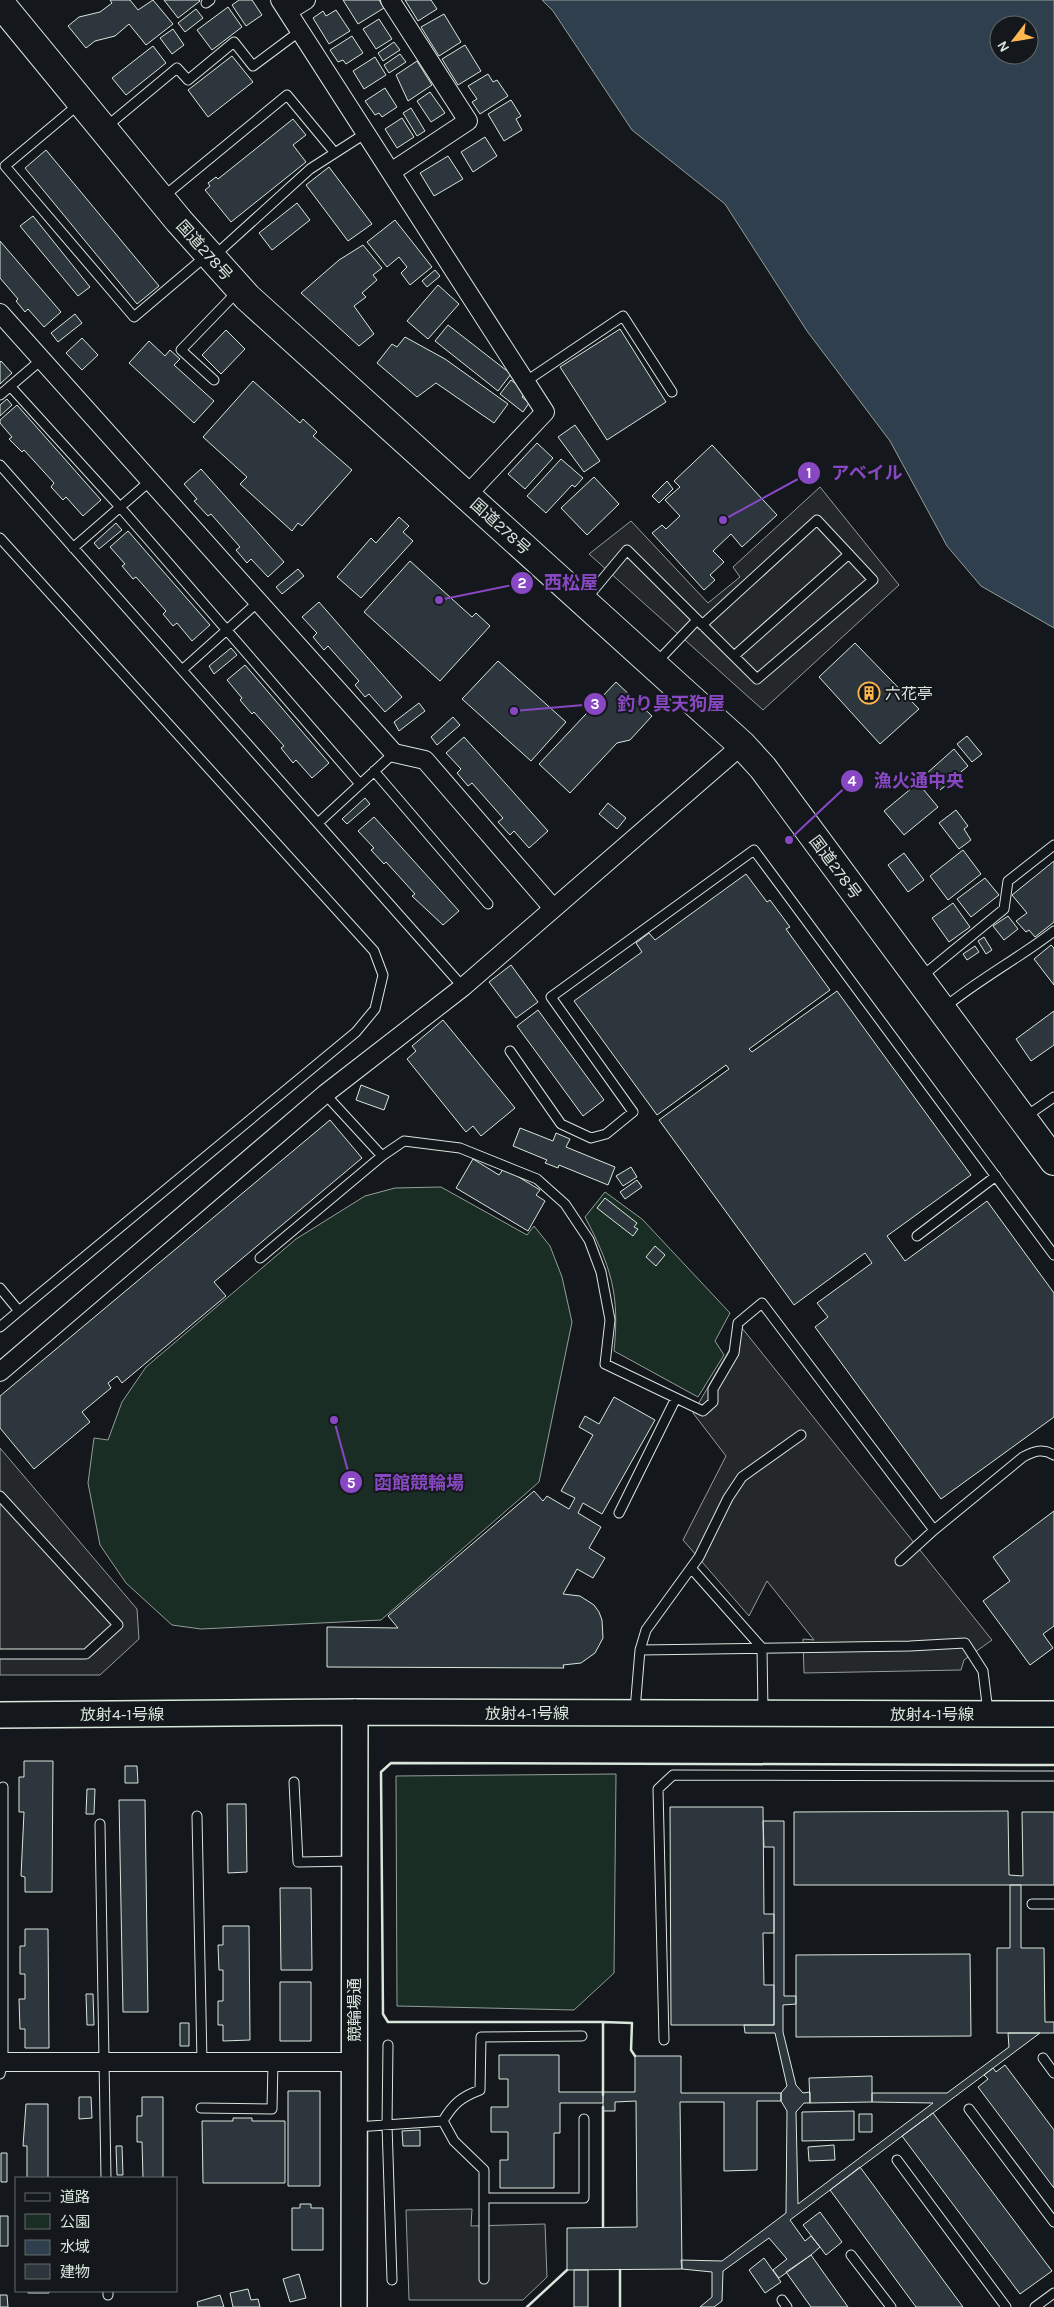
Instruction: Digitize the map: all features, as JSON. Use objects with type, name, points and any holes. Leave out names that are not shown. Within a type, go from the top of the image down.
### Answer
[{"type":"highway","name":"国道278号","points":[[1,2],[161,199],[240,289],[742,744],[768,776],[1054,1161]]},
{"type":"street","points":[[306,0],[284,6],[545,412],[467,496]]},
{"type":"street","points":[[390,0],[468,121],[391,172]]},
{"type":"street","points":[[0,313],[394,753],[425,760],[553,908]]},
{"type":"street","points":[[0,1372],[325,1094],[463,986],[742,744]]},
{"type":"street","name":"放射4-1号線","points":[[0,1715],[355,1712],[1054,1714]]},
{"type":"street","name":"競輪場通","points":[[354,2307],[355,1712]]},
{"type":"street","points":[[1,2066],[104,2062],[353,2062]]},
{"type":"lane","points":[[104,129],[177,68],[188,80],[234,42],[253,66],[300,30]]},
{"type":"lane","points":[[161,199],[287,95],[335,153]]},
{"type":"lane","points":[[82,102],[5,166],[134,317],[210,256],[310,169],[366,133]]},
{"type":"lane","points":[[214,380],[180,350],[240,289]]},
{"type":"lane","points":[[526,382],[623,316],[672,392]]},
{"type":"lane","points":[[0,395],[41,360]]},
{"type":"lane","points":[[10,386],[120,507],[360,784]]},
{"type":"lane","points":[[0,465],[463,986]]},
{"type":"lane","points":[[73,548],[150,481]]},
{"type":"lane","points":[[584,602],[627,550],[700,622],[757,679],[873,580],[817,520],[700,622],[654,665]]},
{"type":"lane","points":[[0,538],[374,951],[383,975],[375,1009],[356,1032],[0,1327]]},
{"type":"lane","points":[[734,656],[849,554]]},
{"type":"lane","points":[[182,670],[258,602]]},
{"type":"lane","points":[[318,823],[394,753]]},
{"type":"lane","points":[[374,771],[488,904]]},
{"type":"lane","points":[[919,979],[1004,909],[1008,881],[1054,845]]},
{"type":"lane","points":[[510,1050],[561,1124],[591,1138],[606,1134],[633,1112],[551,997],[754,850],[1054,1254]]},
{"type":"lane","points":[[942,1010],[967,989],[1033,947],[1054,931]]},
{"type":"lane","points":[[325,1094],[382,1156]]},
{"type":"lane","points":[[1023,1119],[1054,1097]]},
{"type":"lane","points":[[260,1258],[382,1156],[404,1141],[460,1148],[537,1178],[565,1204],[589,1240],[601,1272],[610,1320],[605,1364],[703,1411],[713,1402],[713,1389],[734,1353],[738,1323],[762,1303],[934,1530]]},
{"type":"lane","points":[[917,1236],[996,1176]]},
{"type":"lane","points":[[0,1288],[19,1311]]},
{"type":"lane","points":[[619,1513],[676,1398]]},
{"type":"lane","points":[[635,1713],[640,1650],[646,1630],[699,1557],[728,1498],[742,1477],[801,1435]]},
{"type":"lane","points":[[900,1561],[934,1530],[1023,1457],[1035,1451],[1047,1451],[1054,1455]]},
{"type":"lane","points":[[0,1496],[118,1625],[86,1654],[0,1654]]},
{"type":"lane","points":[[691,1568],[762,1648],[763,1713]]},
{"type":"lane","points":[[640,1650],[910,1646],[965,1643],[983,1672],[988,1714]]},
{"type":"lane","points":[[664,2040],[658,1789],[673,1775],[1054,1776]]},
{"type":"lane","points":[[294,1782],[298,1862],[354,1862]]},
{"type":"lane","points":[[1,2066],[3,1787]]},
{"type":"lane","points":[[197,1816],[202,2062]]},
{"type":"lane","points":[[100,1824],[106,2177]]},
{"type":"lane","points":[[1032,1904],[1054,1904]]},
{"type":"lane","points":[[443,2121],[452,2105],[464,2096],[480,2090],[481,2037],[582,2036]]},
{"type":"lane","points":[[388,2045],[387,2125],[392,2280]]},
{"type":"lane","points":[[1043,2058],[1054,2073]]},
{"type":"lane","points":[[201,2108],[272,2109],[273,2062]]},
{"type":"lane","points":[[969,2109],[1054,2222]]},
{"type":"lane","points":[[484,2198],[584,2198],[584,2119]]},
{"type":"lane","points":[[354,2127],[443,2121]]},
{"type":"lane","points":[[443,2121],[454,2141],[484,2170],[484,2279]]},
{"type":"lane","points":[[897,2160],[1006,2307]]},
{"type":"lane","points":[[851,2255],[891,2307]]},
{"type":"lane","points":[[1035,2307],[1054,2293]]},
{"type":"green space","points":[[441,1187],[527,1235],[534,1226],[550,1246],[562,1277],[572,1322],[539,1482],[381,1620],[201,1629],[172,1625],[126,1583],[100,1545],[88,1483],[94,1438],[108,1440],[122,1402],[146,1367],[296,1239],[365,1196],[395,1188]]},
{"type":"green space","points":[[605,1192],[642,1219],[730,1313],[715,1341],[724,1355],[698,1397],[614,1351],[616,1313],[612,1281],[601,1251],[585,1217]]},
{"type":"green space","points":[[616,1774],[614,1973],[574,2010],[397,2006],[396,1776]]},
{"type":"shaded area","points":[[820,487],[899,585],[763,710],[589,554],[631,521],[708,603],[740,577],[733,567]]},
{"type":"shaded area","points":[[742,1328],[992,1640],[964,1660],[961,1670],[804,1673],[803,1639],[814,1640],[767,1581],[749,1616],[683,1540],[726,1456],[693,1413]]},
{"type":"shaded area","points":[[0,1448],[137,1609],[139,1639],[100,1675],[0,1675]]},
{"type":"shaded area","points":[[472,2209],[471,2226],[545,2224],[547,2277],[523,2300],[409,2300],[406,2210]]},
{"type":"water","points":[[542,0],[1054,0],[1054,628],[981,586],[947,546],[890,441],[807,331],[725,204],[632,130],[553,11]]},
{"type":"building","points":[[110,0],[130,0],[138,10],[153,0],[173,24],[146,45],[129,24],[115,36],[95,41],[86,48],[68,26],[79,17],[100,12],[112,3]]},
{"type":"building","points":[[164,0],[199,0],[200,1],[178,18]]},
{"type":"building","points":[[239,0],[252,0],[262,15],[246,26],[232,5]]},
{"type":"building","points":[[343,0],[379,0],[384,8],[358,24]]},
{"type":"building","points":[[405,0],[431,0],[437,9],[418,21]]},
{"type":"building","points":[[228,7],[242,27],[212,50],[197,30]]},
{"type":"building","points":[[196,9],[203,18],[185,32],[178,23]]},
{"type":"building","points":[[336,10],[350,31],[329,44],[313,18],[323,11],[326,16]]},
{"type":"building","points":[[444,14],[461,42],[439,56],[421,27]]},
{"type":"building","points":[[379,19],[392,39],[376,49],[363,29]]},
{"type":"building","points":[[173,29],[184,45],[172,54],[160,38]]},
{"type":"building","points":[[352,36],[363,53],[346,64],[343,60],[338,62],[330,50]]},
{"type":"building","points":[[394,42],[400,50],[383,61],[378,53]]},
{"type":"building","points":[[465,45],[481,71],[458,85],[442,59]]},
{"type":"building","points":[[153,46],[166,63],[126,95],[112,78]]},
{"type":"building","points":[[400,54],[406,62],[389,73],[384,65]]},
{"type":"building","points":[[232,56],[253,82],[208,117],[188,90]]},
{"type":"building","points":[[375,57],[386,75],[364,89],[353,71]]},
{"type":"building","points":[[417,61],[432,85],[408,101],[396,75]]},
{"type":"building","points":[[488,74],[493,82],[497,80],[508,96],[480,114],[472,102],[477,99],[468,86]]},
{"type":"building","points":[[385,88],[397,107],[382,117],[379,113],[375,115],[365,101]]},
{"type":"building","points":[[430,92],[445,113],[431,122],[417,101]]},
{"type":"building","points":[[511,100],[521,116],[516,119],[522,130],[504,141],[488,114]]},
{"type":"building","points":[[411,108],[425,131],[417,136],[403,113]]},
{"type":"building","points":[[402,118],[414,137],[397,148],[385,129]]},
{"type":"building","points":[[293,119],[306,135],[293,145],[306,162],[231,222],[205,190],[210,186],[208,183],[216,177],[218,179]]},
{"type":"building","points":[[485,137],[497,156],[473,172],[461,152]]},
{"type":"building","points":[[46,150],[159,286],[137,304],[25,168]]},
{"type":"building","points":[[448,156],[463,179],[434,196],[420,173]]},
{"type":"building","points":[[329,167],[372,224],[348,241],[306,185]]},
{"type":"building","points":[[297,203],[310,220],[272,250],[259,233]]},
{"type":"building","points":[[33,216],[90,287],[78,296],[20,226]]},
{"type":"building","points":[[395,220],[432,267],[410,285],[401,273],[407,267],[399,257],[387,267],[367,242]]},
{"type":"building","points":[[0,241],[61,312],[44,327],[28,309],[25,312],[16,301],[18,299],[0,278]]},
{"type":"building","points":[[363,245],[382,268],[373,275],[377,280],[362,293],[366,297],[354,306],[374,334],[359,346],[301,293],[339,260]]},
{"type":"building","points":[[435,270],[440,276],[427,287],[422,281]]},
{"type":"building","points":[[438,285],[459,304],[428,339],[407,321]]},
{"type":"building","points":[[75,314],[82,323],[58,342],[51,333]]},
{"type":"building","points":[[448,325],[511,374],[498,391],[435,341]]},
{"type":"building","points":[[620,329],[666,402],[607,440],[560,367]]},
{"type":"building","points":[[226,330],[245,349],[221,374],[202,355]]},
{"type":"building","points":[[405,337],[445,359],[508,404],[494,423],[436,383],[417,397],[377,363],[392,344],[397,347]]},
{"type":"building","points":[[82,338],[98,355],[82,370],[66,353]]},
{"type":"building","points":[[149,341],[165,356],[170,350],[180,359],[174,365],[214,401],[194,423],[129,363]]},
{"type":"building","points":[[0,362],[12,373],[0,384]]},
{"type":"building","points":[[511,380],[526,392],[522,397],[529,403],[523,412],[500,394]]},
{"type":"building","points":[[253,381],[300,423],[303,419],[317,432],[313,436],[352,470],[302,526],[298,523],[292,531],[240,484],[247,477],[203,437]]},
{"type":"building","points":[[7,399],[12,405],[0,416],[0,405]]},
{"type":"building","points":[[17,405],[101,500],[83,516],[66,497],[63,500],[51,487],[54,483],[24,450],[22,452],[9,439],[12,437],[0,423],[0,420]]},
{"type":"building","points":[[575,425],[600,461],[584,472],[558,437]]},
{"type":"building","points":[[537,443],[553,458],[525,489],[508,474]]},
{"type":"building","points":[[712,445],[777,515],[742,547],[731,534],[713,551],[724,562],[710,575],[715,580],[704,590],[652,533],[662,525],[666,529],[680,516],[665,500],[680,487],[674,481]]},
{"type":"building","points":[[561,459],[583,478],[575,487],[572,485],[546,513],[527,496]]},
{"type":"building","points":[[201,469],[284,562],[268,577],[251,559],[247,563],[236,550],[240,547],[211,514],[208,516],[194,501],[197,499],[184,484]]},
{"type":"building","points":[[594,477],[619,504],[587,535],[561,508]]},
{"type":"building","points":[[667,481],[673,489],[659,503],[652,496]]},
{"type":"building","points":[[399,517],[409,526],[403,532],[413,541],[361,598],[337,577],[371,538],[376,543]]},
{"type":"building","points":[[116,523],[122,530],[99,549],[94,543]]},
{"type":"building","points":[[128,531],[210,625],[192,641],[177,623],[173,626],[163,614],[166,611],[136,577],[133,579],[122,566],[125,564],[110,547]]},
{"type":"building","points":[[410,561],[472,617],[476,613],[490,626],[440,681],[364,612]]},
{"type":"building","points":[[298,569],[304,576],[282,594],[276,587]]},
{"type":"building","points":[[319,602],[402,697],[385,712],[369,694],[365,697],[355,685],[359,681],[328,646],[324,650],[313,637],[317,633],[302,617]]},
{"type":"building","name":"六花亭","points":[[855,643],[919,709],[880,744],[819,677]]},
{"type":"building","points":[[231,648],[237,655],[214,674],[209,666]]},
{"type":"building","points":[[498,661],[566,722],[531,761],[462,699]]},
{"type":"building","points":[[245,665],[329,763],[312,778],[296,760],[293,763],[281,748],[284,746],[254,712],[252,714],[227,680]]},
{"type":"building","points":[[616,682],[652,716],[630,740],[617,743],[570,793],[539,764]]},
{"type":"building","points":[[419,703],[425,711],[399,731],[394,722]]},
{"type":"building","points":[[453,717],[460,725],[437,745],[431,737]]},
{"type":"building","points":[[967,736],[982,754],[972,762],[957,744]]},
{"type":"building","points":[[464,737],[548,831],[529,848],[514,831],[510,835],[498,822],[503,818],[472,783],[468,786],[457,773],[461,769],[446,753]]},
{"type":"building","points":[[954,749],[968,766],[955,777],[958,781],[949,790],[945,786],[940,790],[926,774]]},
{"type":"building","points":[[918,783],[938,807],[904,835],[884,811]]},
{"type":"building","points":[[365,798],[370,804],[347,824],[342,819]]},
{"type":"building","points":[[608,803],[626,818],[617,829],[599,814]]},
{"type":"building","points":[[956,810],[968,826],[964,829],[971,840],[959,849],[939,823]]},
{"type":"building","points":[[374,817],[459,911],[443,925],[412,896],[415,894],[386,862],[384,864],[371,850],[374,848],[358,831]]},
{"type":"building","points":[[963,850],[981,874],[948,900],[930,876]]},
{"type":"building","points":[[904,853],[924,880],[908,892],[888,865]]},
{"type":"building","points":[[1054,861],[1054,922],[1035,937],[1029,930],[1026,932],[1016,921],[1027,913],[1012,895]]},
{"type":"building","points":[[746,874],[767,902],[770,900],[790,927],[786,929],[830,990],[749,1049],[752,1052],[837,991],[971,1175],[887,1236],[905,1261],[987,1201],[1054,1293],[1054,1417],[941,1499],[815,1327],[828,1317],[817,1303],[872,1263],[865,1253],[794,1305],[659,1120],[729,1069],[726,1065],[657,1115],[574,1001],[642,952],[636,943],[649,933],[655,940]]},
{"type":"building","points":[[985,878],[999,895],[971,917],[957,899]]},
{"type":"building","points":[[953,903],[970,927],[949,942],[932,918]]},
{"type":"building","points":[[1008,916],[1018,929],[1004,940],[993,926]]},
{"type":"building","points":[[984,937],[992,950],[986,954],[978,941]]},
{"type":"building","points":[[1051,945],[1054,948],[1054,985],[1034,959]]},
{"type":"building","points":[[975,946],[979,952],[967,960],[963,954]]},
{"type":"building","points":[[511,965],[538,1002],[516,1018],[489,982]]},
{"type":"building","points":[[538,1010],[604,1100],[583,1116],[517,1026]]},
{"type":"building","points":[[1054,1011],[1054,1045],[1031,1061],[1016,1039]]},
{"type":"building","points":[[443,1020],[515,1108],[481,1136],[473,1126],[466,1132],[407,1059],[416,1051],[412,1046]]},
{"type":"building","points":[[361,1085],[389,1096],[384,1110],[356,1100]]},
{"type":"building","points":[[330,1120],[362,1158],[214,1282],[226,1296],[122,1383],[117,1376],[108,1383],[111,1388],[82,1412],[90,1422],[34,1469],[0,1428],[0,1396]]},
{"type":"building","points":[[520,1128],[553,1141],[556,1133],[570,1139],[566,1147],[615,1167],[608,1185],[559,1165],[558,1168],[545,1163],[547,1160],[513,1146]]},
{"type":"building","points":[[473,1159],[499,1175],[504,1168],[540,1190],[536,1195],[545,1201],[528,1231],[456,1188]]},
{"type":"building","points":[[631,1167],[637,1177],[623,1186],[616,1176]]},
{"type":"building","points":[[637,1180],[642,1187],[625,1199],[620,1192]]},
{"type":"building","points":[[605,1198],[637,1223],[634,1227],[638,1229],[633,1236],[597,1208]]},
{"type":"building","points":[[655,1246],[665,1255],[656,1266],[646,1257]]},
{"type":"building","points":[[614,1397],[655,1420],[602,1514],[583,1503],[578,1513],[601,1527],[589,1548],[605,1558],[593,1578],[577,1569],[563,1594],[580,1596],[594,1605],[599,1612],[602,1620],[603,1638],[595,1653],[581,1663],[563,1665],[564,1668],[327,1667],[327,1627],[398,1628],[388,1616],[534,1491],[543,1501],[547,1496],[569,1509],[575,1498],[561,1491],[593,1435],[579,1427],[585,1416],[599,1424]]},
{"type":"building","points":[[1054,1511],[1054,1626],[1043,1634],[1053,1648],[1030,1665],[983,1601],[1010,1581],[993,1557]]},
{"type":"building","points":[[24,1761],[53,1761],[52,1892],[25,1892],[25,1877],[21,1876],[24,1812],[19,1812],[19,1777],[24,1777]]},
{"type":"building","points":[[125,1766],[137,1766],[138,1783],[125,1783]]},
{"type":"building","points":[[87,1789],[95,1789],[94,1814],[86,1814]]},
{"type":"building","points":[[119,1800],[145,1800],[148,2012],[123,2012]]},
{"type":"building","points":[[227,1804],[246,1804],[247,1872],[228,1873]]},
{"type":"building","points":[[670,1807],[763,1807],[764,1914],[774,1914],[774,1933],[763,1933],[764,1985],[774,1985],[774,2025],[671,2025]]},
{"type":"building","points":[[1008,1811],[1009,1875],[1023,1876],[1022,1812],[1054,1812],[1054,1885],[794,1885],[794,1812]]},
{"type":"building","points":[[763,1821],[784,1821],[784,1996],[796,1996],[796,2004],[783,2005],[783,2032],[796,2085],[803,2093],[810,2092],[810,2103],[804,2103],[796,2112],[798,2204],[933,2103],[872,2102],[872,2093],[947,2093],[1009,2047],[1008,2033],[1040,2033],[790,2220],[805,2241],[811,2236],[820,2247],[811,2255],[779,2278],[773,2270],[787,2259],[769,2238],[723,2271],[722,2301],[714,2307],[700,2307],[712,2297],[712,2272],[682,2269],[681,2260],[722,2261],[786,2213],[787,2111],[781,2101],[781,2093],[787,2086],[775,2033],[745,2033],[744,2025],[774,2025],[774,1847],[764,1847]]},
{"type":"building","points":[[1010,1885],[1021,1885],[1021,1948],[1044,1948],[1045,2022],[1054,2022],[1054,2033],[997,2033],[997,1948],[1010,1948]]},
{"type":"building","points":[[280,1888],[311,1888],[312,1970],[281,1970]]},
{"type":"building","points":[[223,1926],[249,1926],[250,2040],[223,2041],[223,2025],[218,2025],[218,2001],[223,2001],[223,1970],[219,1970],[218,1945],[223,1945]]},
{"type":"building","points":[[25,1929],[48,1929],[49,2048],[25,2048],[25,2029],[20,2029],[19,1999],[25,1999],[25,1974],[20,1974],[20,1946],[25,1946]]},
{"type":"building","points":[[970,1954],[971,2036],[796,2037],[796,1955]]},
{"type":"building","points":[[280,1982],[311,1982],[311,2041],[280,2041]]},
{"type":"building","points":[[86,1994],[93,1994],[94,2025],[87,2025]]},
{"type":"building","points":[[180,2023],[189,2023],[189,2046],[180,2046]]},
{"type":"building","points":[[499,2055],[559,2055],[559,2092],[603,2092],[603,2103],[560,2103],[560,2133],[554,2133],[554,2188],[500,2188],[500,2160],[508,2160],[508,2132],[491,2132],[491,2107],[508,2107],[508,2079],[499,2079]]},
{"type":"building","points":[[635,2056],[681,2056],[681,2093],[781,2093],[781,2101],[757,2101],[757,2170],[724,2171],[724,2102],[680,2102],[682,2269],[567,2270],[567,2228],[637,2227],[636,2101],[615,2102],[615,2111],[603,2111],[603,2092],[635,2092]]},
{"type":"building","points":[[1005,2065],[1054,2130],[1054,2188],[978,2087],[988,2079],[984,2075],[993,2068],[996,2072]]},
{"type":"building","points":[[872,2076],[872,2102],[810,2103],[809,2078]]},
{"type":"building","points":[[288,2091],[320,2091],[320,2186],[288,2186]]},
{"type":"building","points":[[79,2097],[91,2097],[92,2118],[79,2119]]},
{"type":"building","points":[[142,2097],[163,2097],[163,2177],[143,2177],[142,2142],[137,2142],[137,2116],[142,2116]]},
{"type":"building","points":[[26,2104],[48,2104],[48,2177],[27,2177],[27,2146],[23,2146]]},
{"type":"building","points":[[854,2111],[854,2140],[802,2141],[802,2112]]},
{"type":"building","points":[[933,2113],[1052,2271],[1020,2294],[902,2136]]},
{"type":"building","points":[[859,2114],[872,2114],[872,2132],[859,2132]]},
{"type":"building","points":[[233,2118],[252,2118],[252,2121],[285,2121],[285,2183],[203,2183],[202,2121],[233,2121]]},
{"type":"building","points":[[420,2130],[420,2146],[403,2146],[402,2131]]},
{"type":"building","points":[[834,2145],[835,2160],[809,2161],[808,2147]]},
{"type":"building","points":[[116,2146],[122,2146],[123,2175],[117,2175]]},
{"type":"building","points":[[1,2153],[7,2153],[7,2182],[1,2182]]},
{"type":"building","points":[[860,2167],[963,2307],[916,2307],[830,2190]]},
{"type":"building","points":[[300,2204],[311,2204],[311,2208],[323,2208],[323,2250],[292,2250],[292,2208],[300,2208]]},
{"type":"building","points":[[820,2212],[842,2242],[826,2255],[803,2225]]},
{"type":"building","points":[[0,2216],[8,2216],[8,2246],[0,2246]]},
{"type":"building","points":[[811,2255],[848,2307],[811,2307],[786,2272]]},
{"type":"building","points":[[764,2258],[781,2282],[765,2293],[749,2270]]},
{"type":"building","points":[[574,2270],[588,2270],[588,2307],[574,2307]]},
{"type":"building","points":[[299,2274],[306,2298],[290,2302],[283,2279]]},
{"type":"building","points":[[248,2289],[251,2300],[258,2299],[260,2307],[233,2307],[230,2293]]},
{"type":"building","points":[[28,2292],[49,2292],[49,2293]]},
{"type":"building","points":[[0,2295],[7,2295],[8,2307],[0,2307]]},
{"type":"building","points":[[220,2295],[224,2307],[198,2307],[197,2302]]},
{"type":"wall","points":[[603,2095],[603,2022],[388,2022],[383,2014],[381,1772],[391,1763],[1054,1765]]},
{"type":"wall","points":[[603,2022],[632,2023],[631,2050],[635,2056]]},
{"type":"wall","points":[[603,2107],[603,2227]]},
{"type":"wall","points":[[527,2307],[567,2270]]},
{"type":"wall","points":[[620,2270],[620,2307]]},
{"type":"place","name":"アベイル","points":[[723,520]]},
{"type":"place","name":"西松屋","points":[[439,600]]},
{"type":"place","name":"六花亭","points":[[869,693]]},
{"type":"place","name":"釣り具天狗屋","points":[[514,711]]},
{"type":"place","name":"漁火通中央","points":[[789,840]]},
{"type":"place","name":"函館競輪場","points":[[334,1420]]}]
